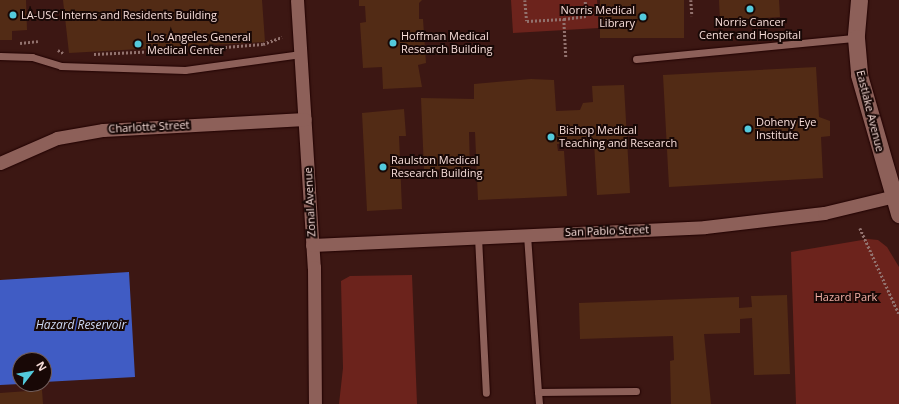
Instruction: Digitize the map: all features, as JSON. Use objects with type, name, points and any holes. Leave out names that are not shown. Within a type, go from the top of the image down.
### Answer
[{"type":"street","name":"Zonal Avenue","points":[[297,0],[312,245],[315,404]]},
{"type":"street","name":"Eastlake Avenue","points":[[859,0],[856,38],[858,75],[896,196],[899,214]]},
{"type":"street","name":"Charlotte Street","points":[[0,163],[57,138],[102,130],[305,119]]},
{"type":"street","name":"San Pablo Street","points":[[312,245],[705,227],[824,213],[896,196]]},
{"type":"lane","points":[[636,59],[856,38]]},
{"type":"lane","points":[[0,56],[32,56],[61,66],[185,70],[301,54]]},
{"type":"lane","points":[[527,235],[539,404]]},
{"type":"lane","points":[[478,237],[486,393]]},
{"type":"lane","points":[[538,392],[636,391]]},
{"type":"path","points":[[525,0],[527,20],[586,16],[585,0]]},
{"type":"path","points":[[691,0],[692,16]]},
{"type":"path","points":[[564,18],[566,57]]},
{"type":"path","points":[[92,54],[201,49],[264,44],[282,38]]},
{"type":"path","points":[[14,43],[38,41]]},
{"type":"path","points":[[58,50],[68,55]]},
{"type":"path","points":[[860,228],[899,314]]},
{"type":"green space","points":[[511,0],[597,0],[599,28],[513,33]]},
{"type":"green space","name":"Hazard Park","points":[[868,239],[878,240],[887,247],[899,267],[899,404],[796,404],[791,252]]},
{"type":"green space","points":[[412,275],[417,404],[339,404],[343,368],[341,281],[350,276]]},
{"type":"water","name":"Hazard Reservoir","points":[[129,272],[135,377],[52,382],[52,352],[12,352],[12,384],[0,385],[0,280]]},
{"type":"building","name":"LA-USC Interns and Residents Building","points":[[0,0],[26,0],[27,30],[12,31],[12,40],[0,40]]},
{"type":"building","points":[[63,0],[262,0],[265,42],[69,53]]},
{"type":"building","name":"Hoffman Medical Research Building","points":[[359,0],[422,0],[419,3],[419,19],[423,19],[426,63],[418,65],[422,87],[383,89],[382,67],[363,68],[360,23],[366,22],[365,6],[359,6]]},
{"type":"building","name":"Norris Medical Library","points":[[600,0],[684,0],[684,38],[600,38]]},
{"type":"building","name":"Norris Cancer Center and Hospital","points":[[719,0],[779,0],[780,17],[720,21]]},
{"type":"building","name":"Doheny Eye Institute","points":[[816,67],[819,117],[830,121],[830,136],[821,137],[823,178],[669,187],[663,75]]},
{"type":"building","name":"Bishop Medical Teaching and Research","points":[[531,79],[554,80],[556,111],[580,110],[583,103],[593,102],[592,86],[624,85],[630,193],[597,195],[594,142],[557,144],[558,151],[564,151],[567,196],[478,200],[475,132],[469,132],[470,168],[424,170],[421,98],[474,99],[474,84]]},
{"type":"building","name":"Raulston Medical Research Building","points":[[404,109],[406,136],[399,136],[402,209],[367,211],[362,113]]},
{"type":"building","points":[[787,295],[790,374],[754,375],[752,318],[740,319],[740,333],[704,334],[711,404],[671,404],[670,361],[674,360],[673,336],[580,339],[579,303],[739,297],[739,308],[752,307],[751,296]]},
{"type":"building","points":[[42,392],[43,404],[0,404],[0,393]]},
{"type":"place","name":"Norris Cancer Center and Hospital","points":[[750,9]]},
{"type":"place","name":"LA-USC Interns and Residents Building","points":[[13,15]]},
{"type":"place","name":"Norris Medical Library","points":[[643,17]]},
{"type":"place","name":"Hoffman Medical Research Building","points":[[393,43]]},
{"type":"place","name":"Los Angeles General Medical Center","points":[[138,44]]},
{"type":"place","name":"Doheny Eye Institute","points":[[748,129]]},
{"type":"place","name":"Bishop Medical Teaching and Research","points":[[551,137]]},
{"type":"place","name":"Raulston Medical Research Building","points":[[383,167]]}]
